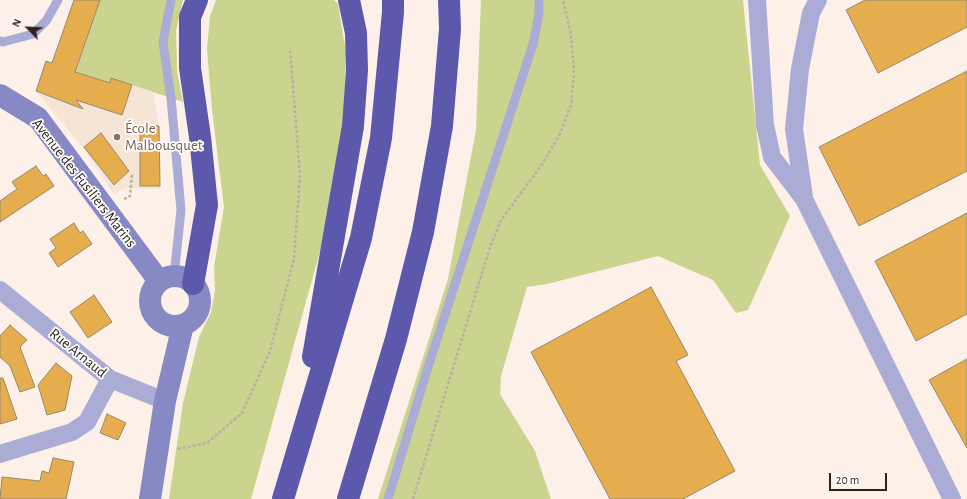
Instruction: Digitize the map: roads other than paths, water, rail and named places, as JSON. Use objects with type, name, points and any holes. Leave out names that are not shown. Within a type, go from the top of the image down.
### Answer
[{"type":"highway","points":[[175,280],[207,205],[200,137],[190,68],[190,17],[197,0]]},
{"type":"highway","points":[[292,470],[334,246],[353,126],[357,70],[356,33],[349,0]]},
{"type":"highway","points":[[284,499],[361,238],[381,138],[393,0]]},
{"type":"highway","points":[[348,499],[396,339],[423,232],[442,126],[450,29],[449,0]]},
{"type":"street","points":[[757,0],[765,125],[772,157],[804,199],[952,499]]},
{"type":"street","points":[[804,199],[794,129],[800,69],[805,41],[811,13],[818,0]]},
{"type":"street","name":"Avenue des Fusiliers Marins","points":[[0,95],[38,118],[107,210],[175,280]]},
{"type":"street","points":[[175,280],[199,294],[199,308],[195,316],[184,325],[175,327],[164,324],[155,317],[150,309],[149,300],[151,292],[175,280]]},
{"type":"street","name":"Rue Arnaud","points":[[0,290],[110,379],[165,401]]},
{"type":"street","points":[[150,499],[165,401],[184,325]]},
{"type":"street","points":[[0,454],[72,432],[87,422],[110,379]]},
{"type":"lane","points":[[0,41],[3,42],[33,34],[46,21],[58,0]]},
{"type":"lane","points":[[171,0],[164,42],[171,98],[181,210],[175,280]]},
{"type":"lane","points":[[388,499],[429,364],[533,44],[539,14],[540,0]]},
{"type":"place","name":"École Malbousquet","points":[[117,137]]}]
